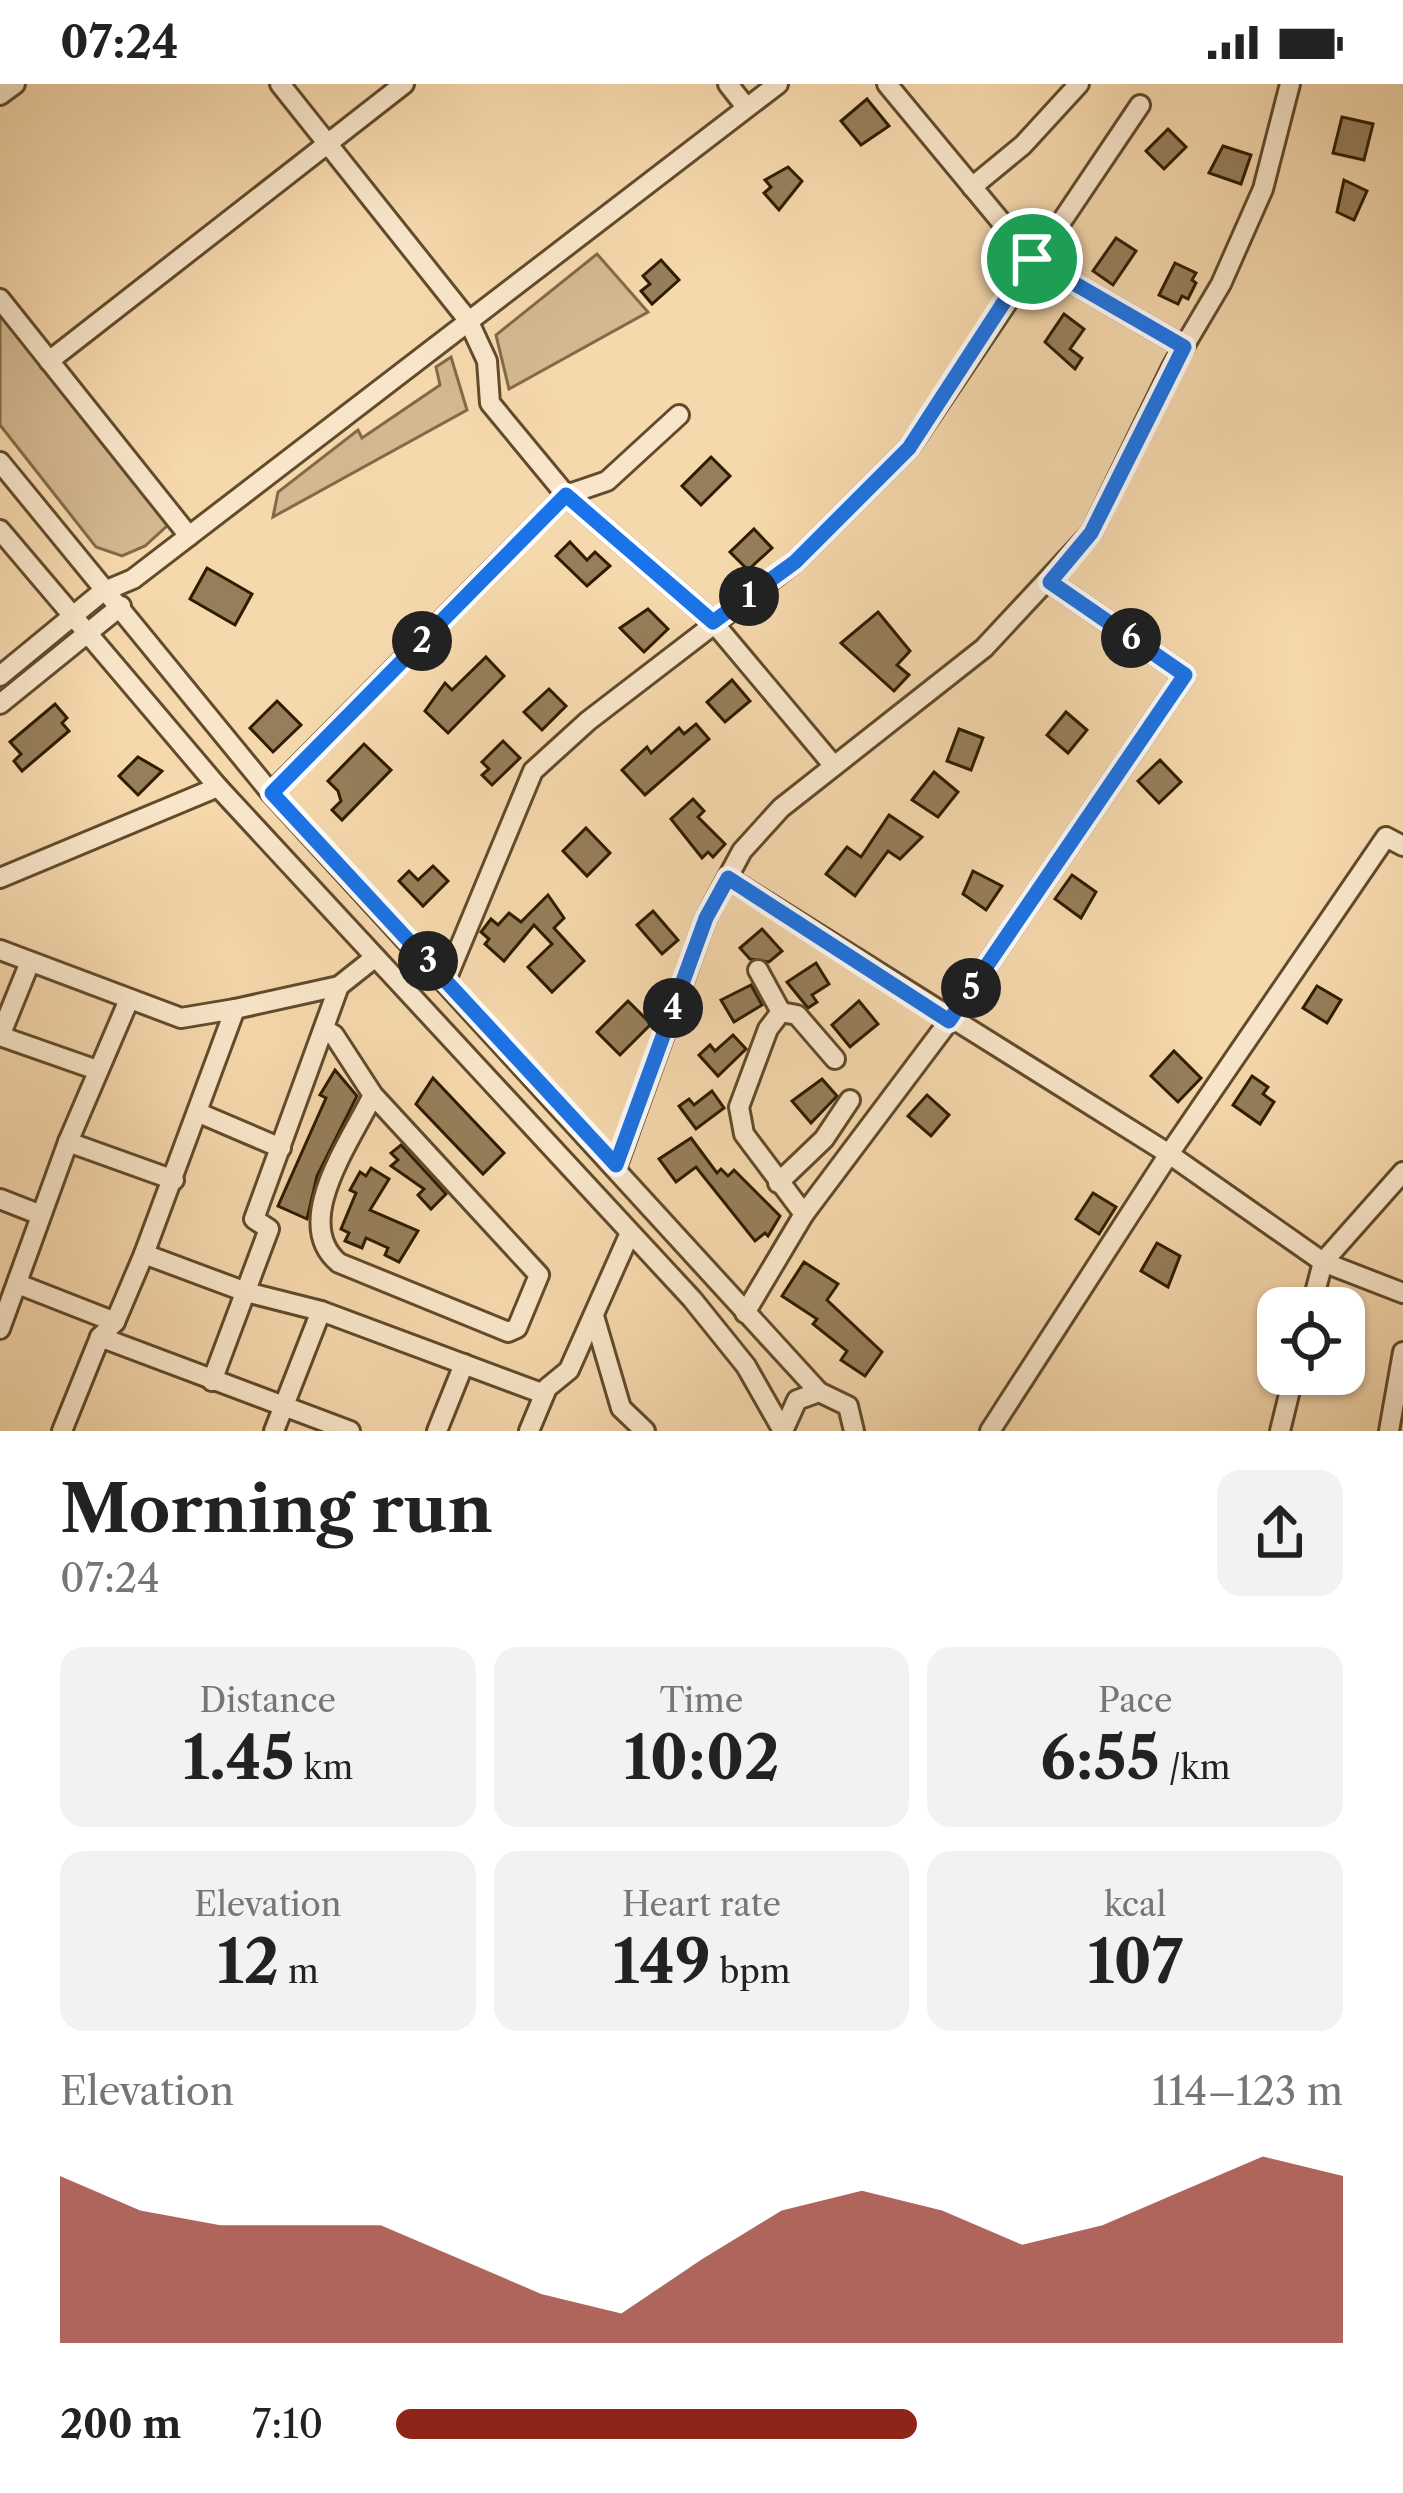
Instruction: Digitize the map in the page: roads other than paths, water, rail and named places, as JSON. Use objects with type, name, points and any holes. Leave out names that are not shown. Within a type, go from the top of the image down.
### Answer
[{"type":"street","points":[[0,95],[15,84]]},
{"type":"street","points":[[280,84],[468,320],[487,362],[490,403],[566,495],[713,622],[834,766]]},
{"type":"street","points":[[50,361],[404,84]]},
{"type":"street","points":[[728,84],[746,107]]},
{"type":"street","points":[[0,676],[102,592],[133,579],[778,84]]},
{"type":"street","points":[[887,84],[1032,259],[1184,347]]},
{"type":"street","points":[[972,187],[1023,145],[1078,84]]},
{"type":"street","points":[[616,1165],[706,918],[742,851],[781,808],[984,648],[1091,533],[1184,347],[1221,284],[1263,189],[1290,84]]},
{"type":"street","points":[[446,980],[533,771],[588,721],[795,562],[909,448],[1032,259],[1141,105]]},
{"type":"street","points":[[0,299],[189,536]]},
{"type":"street","points":[[272,793],[566,495],[607,481],[679,415]]},
{"type":"street","points":[[0,462],[118,612],[272,793],[819,1392],[840,1399],[854,1424],[872,1431]]},
{"type":"street","points":[[0,530],[86,637],[218,787],[630,1233],[746,1366],[783,1431]]},
{"type":"street","points":[[0,704],[118,612],[133,579]]},
{"type":"street","points":[[745,1313],[804,1214],[949,1021],[1185,675],[1050,582]]},
{"type":"street","points":[[0,878],[218,787]]},
{"type":"street","points":[[990,1431],[1168,1154],[1386,837],[1403,846]]},
{"type":"street","points":[[728,878],[949,1021],[1168,1154],[1323,1262],[1403,1293]]},
{"type":"street","points":[[0,950],[128,1002],[181,1018],[339,986],[373,958]]},
{"type":"street","points":[[30,962],[0,1036],[97,1070]]},
{"type":"street","points":[[758,970],[781,1012],[797,1016],[835,1058]]},
{"type":"street","points":[[212,1381],[269,1228],[254,1219],[339,986]]},
{"type":"street","points":[[0,1329],[68,1142],[128,1002]]},
{"type":"street","points":[[62,1431],[100,1337],[115,1322],[145,1254],[235,1009]]},
{"type":"street","points":[[781,1012],[768,1030],[739,1107],[744,1134],[804,1214]]},
{"type":"street","points":[[324,1029],[334,1035],[373,1096],[539,1275],[517,1328],[508,1332],[339,1263],[326,1252],[317,1228],[325,1197],[373,1096]]},
{"type":"street","points":[[778,1183],[824,1138],[850,1100]]},
{"type":"street","points":[[199,1113],[280,1148]]},
{"type":"street","points":[[68,1142],[174,1180]]},
{"type":"street","points":[[1316,1287],[1323,1262],[1403,1172]]},
{"type":"street","points":[[0,1199],[41,1215]]},
{"type":"street","points":[[529,1431],[544,1394],[569,1370],[630,1233]]},
{"type":"street","points":[[145,1254],[246,1292],[320,1311],[544,1394]]},
{"type":"street","points":[[18,1284],[115,1322]]},
{"type":"street","points":[[274,1431],[320,1311]]},
{"type":"street","points":[[594,1316],[621,1408],[645,1431]]},
{"type":"street","points":[[100,1337],[350,1431]]},
{"type":"street","points":[[1389,1431],[1403,1352]]},
{"type":"street","points":[[437,1431],[464,1364]]},
{"type":"street","points":[[783,1431],[789,1408],[819,1392]]},
{"type":"street","points":[[1280,1431],[1289,1395]]}]
